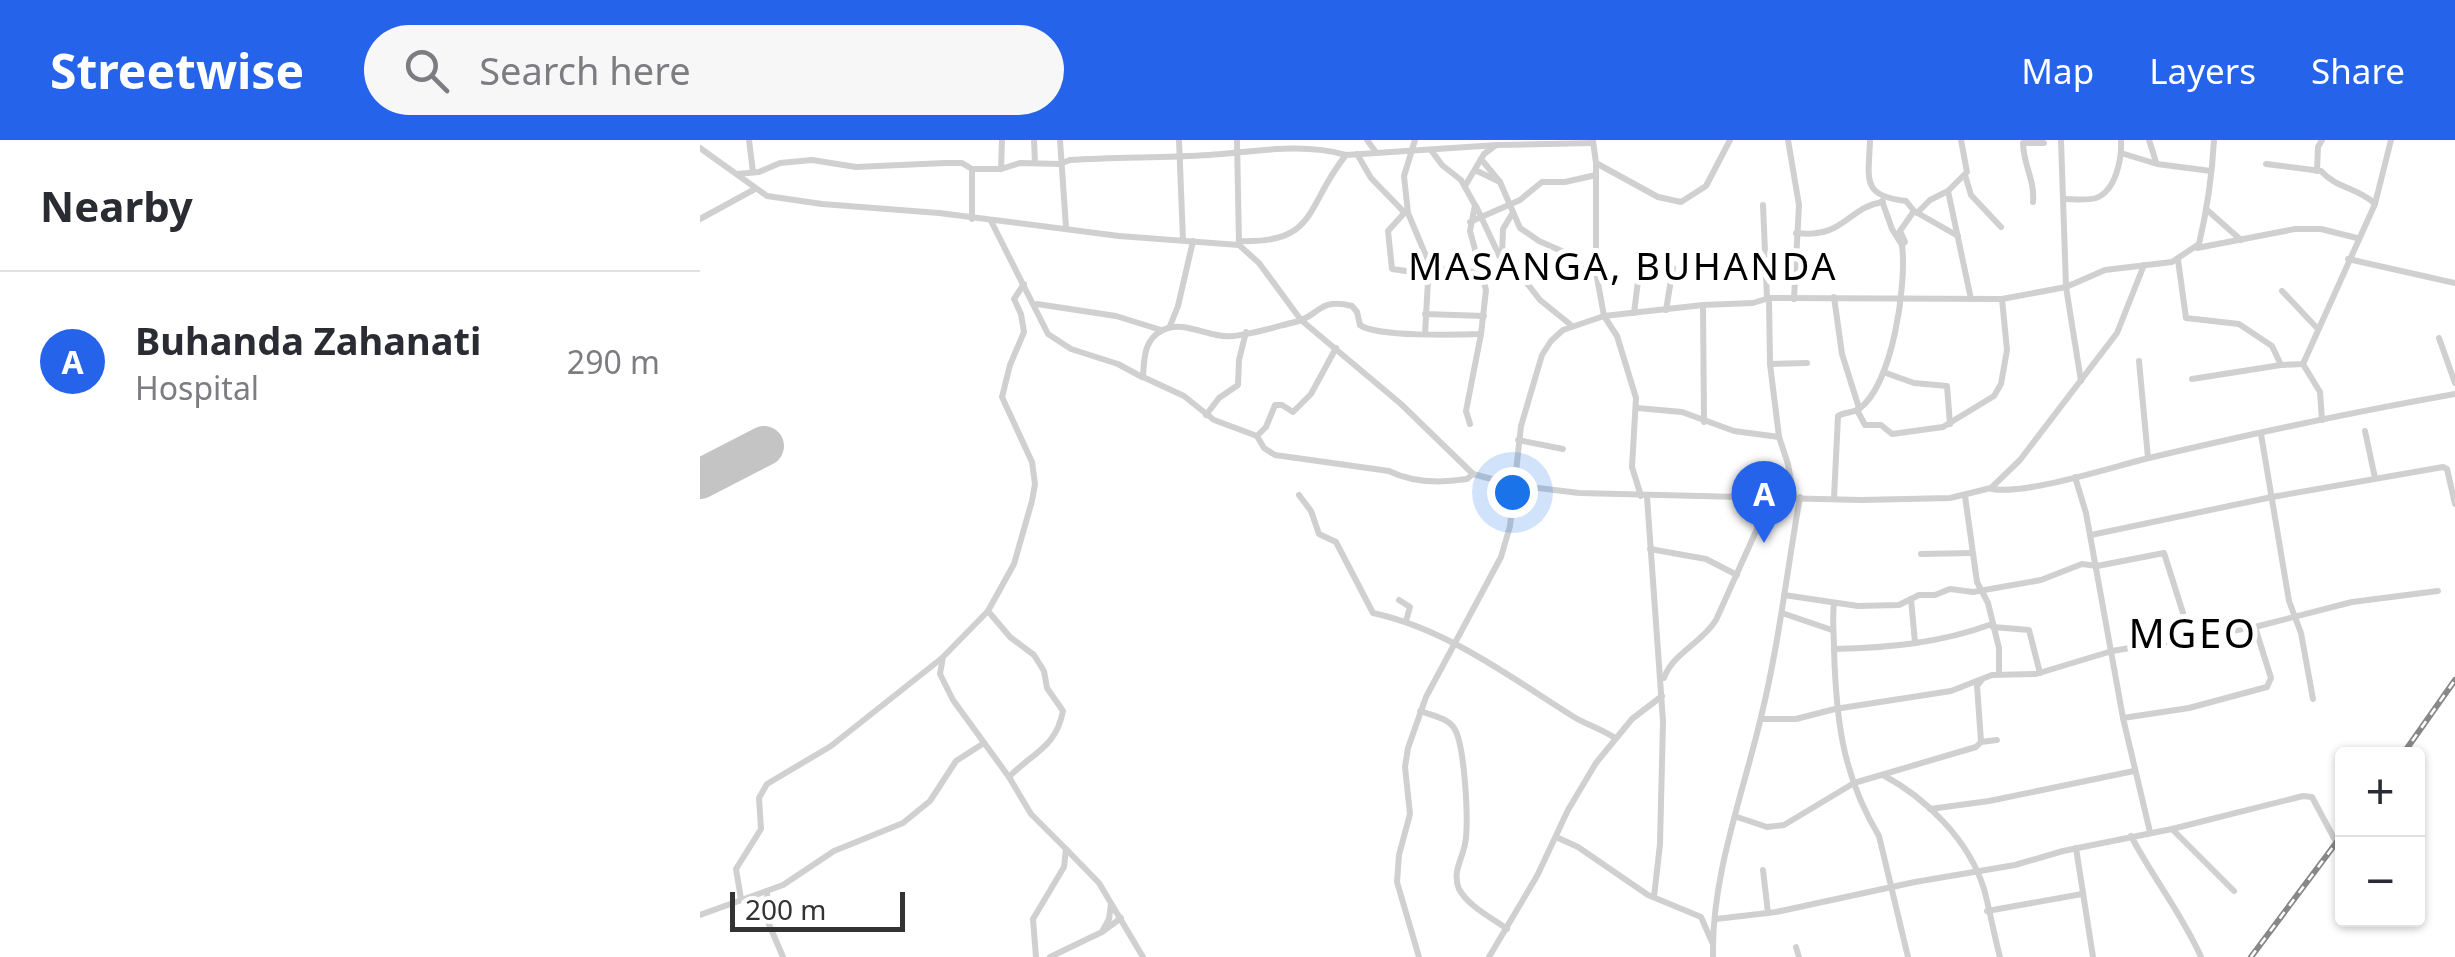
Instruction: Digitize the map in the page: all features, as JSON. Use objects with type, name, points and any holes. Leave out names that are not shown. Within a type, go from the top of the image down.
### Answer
[{"type":"street","points":[[749,140],[753,172]]},
{"type":"street","points":[[1001,169],[1002,140]]},
{"type":"street","points":[[1034,140],[1035,163]]},
{"type":"street","points":[[1060,140],[1066,227]]},
{"type":"street","points":[[1179,140],[1183,240]]},
{"type":"street","points":[[1237,140],[1239,243],[1259,263],[1301,320],[1438,436],[1473,474],[1514,485],[1644,496],[1762,500],[1964,496],[1991,488],[2012,470],[2117,332],[2144,265]]},
{"type":"street","points":[[1366,140],[1375,152]]},
{"type":"street","points":[[1596,163],[1658,197],[1681,202],[1706,186],[1730,140]]},
{"type":"street","points":[[1788,140],[1798,200],[1794,299]]},
{"type":"street","points":[[1870,140],[1869,180],[1902,245]]},
{"type":"street","points":[[1961,140],[1971,195],[2001,227]]},
{"type":"street","points":[[2150,140],[2157,164]]},
{"type":"street","points":[[2196,248],[2206,210],[2214,140]]},
{"type":"street","points":[[2317,171],[2322,140]]},
{"type":"street","points":[[2303,364],[2374,204],[2391,140]]},
{"type":"street","points":[[2062,199],[2100,197],[2120,165],[2119,141]]},
{"type":"street","points":[[736,174],[812,160],[856,166],[945,162],[972,169],[1001,169],[1020,163],[1231,154],[1238,150],[1306,144],[1346,155],[1413,144],[1431,150],[1593,142],[1596,272],[1604,316],[1617,336],[1637,408],[1632,467],[1644,496],[1662,684],[1661,816],[1654,896]]},
{"type":"street","points":[[2034,202],[2034,184],[2024,160],[2023,143],[2061,144],[2066,287],[2081,381]]},
{"type":"street","points":[[1413,144],[1404,176],[1406,211],[1429,262],[1424,334]]},
{"type":"street","points":[[1465,187],[1481,159],[1497,144]]},
{"type":"street","points":[[700,148],[767,196],[1120,236],[1239,243],[1274,240],[1298,231],[1346,155]]},
{"type":"street","points":[[1431,150],[1465,187],[1506,268],[1572,324]]},
{"type":"street","points":[[2122,152],[2157,164],[2211,171]]},
{"type":"street","points":[[1357,154],[1371,178],[1406,211]]},
{"type":"street","points":[[1481,159],[1500,182],[1518,226],[1564,252],[1581,268],[1596,272]]},
{"type":"street","points":[[2266,164],[2323,173],[2330,182],[2367,196],[2374,204]]},
{"type":"street","points":[[972,169],[972,219]]},
{"type":"street","points":[[1475,170],[1500,182]]},
{"type":"street","points":[[1470,222],[1520,200],[1542,182],[1566,182],[1596,175]]},
{"type":"street","points":[[1834,498],[1838,416],[1858,409],[1886,373],[1900,298],[1904,240],[1900,231],[1916,212],[1965,175]]},
{"type":"street","points":[[700,219],[755,189]]},
{"type":"street","points":[[1948,191],[1971,299]]},
{"type":"street","points":[[1796,233],[1832,231],[1882,200],[1930,200]]},
{"type":"street","points":[[1906,201],[1916,212],[1958,236]]},
{"type":"street","points":[[1470,424],[1466,411],[1486,290],[1470,222],[1475,205]]},
{"type":"street","points":[[1714,957],[1716,919],[1782,613],[1797,497],[1779,437],[1770,364],[1763,205]]},
{"type":"street","points":[[2206,210],[2242,241]]},
{"type":"street","points":[[1406,211],[1388,232],[1392,269],[1427,274]]},
{"type":"street","points":[[1501,258],[1503,229],[1512,214]]},
{"type":"street","points":[[991,221],[1036,304],[1045,330],[1057,342],[1118,364],[1184,396],[1206,415],[1257,436],[1264,448],[1275,454],[1390,472],[1411,479],[1446,482],[1468,479],[1473,474]]},
{"type":"street","points":[[1419,957],[1396,871],[1410,814],[1408,748],[1420,711],[1501,557],[1510,526],[1518,440],[1542,356],[1557,334],[1572,324],[1604,316],[1768,299],[2002,299],[2066,287],[2105,270],[2178,260],[2196,248],[2309,228],[2357,238]]},
{"type":"street","points":[[1143,378],[1147,346],[1175,318],[1193,241]]},
{"type":"street","points":[[2348,259],[2455,283]]},
{"type":"street","points":[[1634,313],[1639,273],[1645,260]]},
{"type":"street","points":[[2178,260],[2186,318],[2239,324],[2272,346],[2281,365]]},
{"type":"street","points":[[1429,262],[1448,271],[1481,272]]},
{"type":"street","points":[[1666,310],[1673,268]]},
{"type":"street","points":[[741,900],[736,868],[760,829],[758,798],[767,784],[831,746],[943,657],[988,611],[1019,550],[1035,484],[1032,462],[1002,397],[1024,332],[1022,314],[1014,299],[1024,284]]},
{"type":"street","points":[[2282,290],[2317,328]]},
{"type":"street","points":[[1834,297],[1842,354],[1858,409],[1865,424],[1880,425],[1892,434],[1950,424],[2000,389],[2007,336],[2002,299]]},
{"type":"street","points":[[1036,304],[1224,336],[1301,320],[1336,303],[1356,308],[1365,330],[1481,334]]},
{"type":"street","points":[[1703,305],[1704,422]]},
{"type":"street","points":[[1425,314],[1484,316]]},
{"type":"street","points":[[1206,415],[1219,398],[1238,385],[1246,332]]},
{"type":"street","points":[[2439,338],[2455,383]]},
{"type":"street","points":[[1257,436],[1266,428],[1275,405],[1282,404],[1293,412],[1304,402],[1336,348]]},
{"type":"street","points":[[2139,361],[2148,458]]},
{"type":"street","points":[[1770,364],[1807,363]]},
{"type":"street","points":[[2192,380],[2303,364]]},
{"type":"street","points":[[2303,364],[2320,392],[2322,420]]},
{"type":"street","points":[[1886,373],[1918,384],[1947,386],[1950,424]]},
{"type":"street","points":[[1991,488],[2006,490],[2075,477],[2455,394]]},
{"type":"street","points":[[1637,408],[1666,409],[1746,434],[1779,437]]},
{"type":"street","points":[[2366,431],[2375,478]]},
{"type":"street","points":[[2262,434],[2289,601],[2301,633],[2314,699]]},
{"type":"street","points":[[1518,440],[1563,449]]},
{"type":"street","points":[[2090,535],[2375,478],[2445,468],[2455,504]]},
{"type":"street","points":[[2075,477],[2097,566],[2123,718],[2150,832]]},
{"type":"street","points":[[1299,495],[1311,511],[1319,534],[1336,542],[1369,610],[1406,620],[1615,738]]},
{"type":"street","points":[[1964,496],[1971,553],[1999,648],[1999,674]]},
{"type":"street","points":[[1662,684],[1672,661],[1710,630],[1758,525],[1762,500]]},
{"type":"street","points":[[1650,549],[1706,559],[1737,575]]},
{"type":"street","points":[[1784,596],[1861,606],[1899,605],[1911,598],[1950,590],[1964,592],[2041,580],[2082,564],[2097,566],[2164,552],[2183,614]]},
{"type":"street","points":[[1921,554],[1971,553]]},
{"type":"street","points":[[1761,719],[1796,719],[1834,707],[1876,706],[1966,688],[1999,674],[2040,673],[2112,652],[2255,627],[2352,602],[2438,591]]},
{"type":"street","points":[[1911,598],[1915,642]]},
{"type":"street","points":[[1399,600],[1410,607],[1406,620]]},
{"type":"street","points":[[1834,603],[1834,707],[1840,740],[1878,836],[1908,957]]},
{"type":"street","points":[[988,611],[1034,655],[1044,670],[1046,688],[1063,711],[1043,751],[1024,761],[1009,776]]},
{"type":"street","points":[[1782,613],[1832,630]]},
{"type":"street","points":[[1834,649],[1893,648],[1992,626],[2028,630],[2040,673]]},
{"type":"street","points":[[2123,718],[2189,708],[2268,687],[2271,678],[2255,627]]},
{"type":"street","points":[[943,657],[943,684],[1009,776],[1031,814],[1089,870],[1143,957]]},
{"type":"street","points":[[1660,663],[1672,661]]},
{"type":"street","points":[[1982,680],[1977,690],[1982,742]]},
{"type":"street","points":[[1966,688],[1977,690]]},
{"type":"street","points":[[1489,957],[1577,793],[1615,738],[1662,694]]},
{"type":"street","points":[[1420,711],[1446,720],[1457,736],[1468,796],[1465,846],[1457,867],[1457,885],[1464,896],[1507,929]]},
{"type":"street","points":[[1737,817],[1767,826],[1784,825],[1854,783],[1997,740]]},
{"type":"street","points":[[700,916],[792,880],[834,851],[914,816],[938,790],[956,761],[984,743]]},
{"type":"street","points":[[1930,809],[1989,801],[2134,770]]},
{"type":"street","points":[[1882,774],[1914,792],[1967,850],[2000,957]]},
{"type":"street","points":[[1716,919],[1768,913],[2015,865],[2309,796],[2335,838]]},
{"type":"street","points":[[2172,830],[2234,891]]},
{"type":"street","points":[[2131,836],[2147,867],[2172,899],[2201,957]]},
{"type":"street","points":[[1556,837],[1654,896],[1701,917],[1713,943]]},
{"type":"street","points":[[2076,848],[2093,957]]},
{"type":"street","points":[[1036,957],[1033,919],[1064,867],[1066,849]]},
{"type":"street","points":[[1763,870],[1768,913]]},
{"type":"street","points":[[767,891],[768,922],[783,957]]},
{"type":"street","points":[[1988,910],[2082,894]]},
{"type":"street","points":[[1102,932],[1109,919],[1110,903]]},
{"type":"street","points":[[1050,957],[1102,932],[1121,918]]},
{"type":"street","points":[[1796,947],[1799,957]]},
{"type":"runway","points":[[700,479],[764,446]]},
{"type":"railway","points":[[2408,747],[2455,680]]},
{"type":"railway","points":[[2251,957],[2341,837]]},
{"type":"place","name":"Buhanda Zahanati","points":[[1764,543]]},
{"type":"district","name":"MASANGA, BUHANDA","points":[[1623,265]]},
{"type":"district","name":"MGEO","points":[[2193,632]]}]
